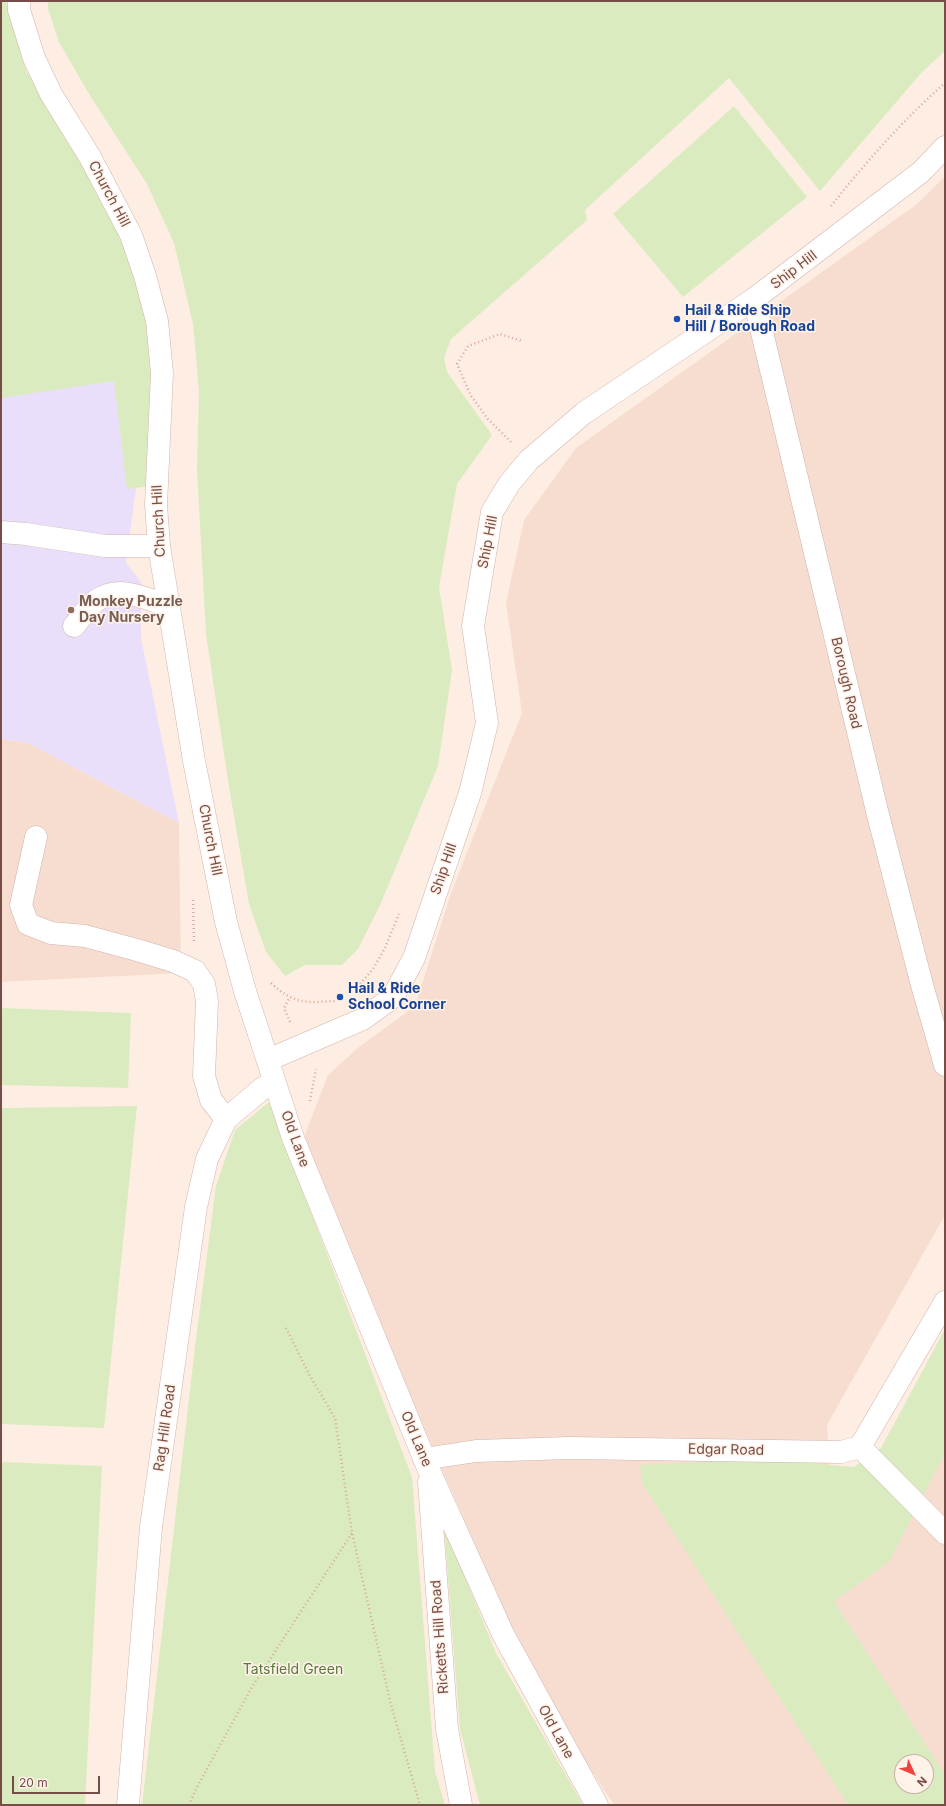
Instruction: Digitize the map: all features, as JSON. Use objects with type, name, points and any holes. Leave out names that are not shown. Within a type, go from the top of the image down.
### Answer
[{"type":"street","name":"Church Hill","points":[[19,1],[19,10],[34,58],[51,94],[90,157],[131,235],[145,276],[157,321],[162,372],[156,505],[158,546],[194,761],[226,922],[245,991],[268,1060]]},
{"type":"street","name":"Ship Hill","points":[[268,1060],[363,1019],[393,997],[414,958],[470,793],[487,723],[473,626],[492,512],[509,484],[529,460],[584,413],[754,299],[921,172],[945,147]]},
{"type":"street","name":"Borough Road","points":[[754,299],[878,815],[922,986],[945,1065]]},
{"type":"street","points":[[1,532],[26,534],[105,546],[158,546]]},
{"type":"street","points":[[74,626],[95,601],[111,592],[129,593],[168,606]]},
{"type":"street","points":[[36,837],[21,905],[28,924],[51,934],[85,936],[173,961],[195,971],[204,984],[207,1001],[204,1076],[211,1100],[226,1119]]},
{"type":"street","name":"Old Lane","points":[[268,1060],[293,1138],[426,1463],[503,1634],[597,1805]]},
{"type":"street","name":"Rag Hill Road","points":[[128,1805],[151,1527],[196,1206],[207,1159],[226,1119],[263,1088],[276,1084]]},
{"type":"street","points":[[945,1302],[860,1448],[945,1533]]},
{"type":"street","name":"Edgar Road","points":[[426,1463],[476,1451],[569,1448],[841,1452],[860,1448]]},
{"type":"street","name":"Ricketts Hill Road","points":[[426,1463],[447,1729],[461,1805]]},
{"type":"path","points":[[829,208],[864,164],[920,105],[945,83]]},
{"type":"path","points":[[522,341],[500,334],[468,346],[457,364],[470,396],[488,419],[529,460]]},
{"type":"path","points":[[507,448],[515,438]]},
{"type":"path","points":[[354,992],[374,969],[385,948],[399,913]]},
{"type":"path","points":[[266,978],[293,999],[309,1003],[335,1001],[341,998]]},
{"type":"path","points":[[286,1328],[310,1376],[335,1418],[352,1533],[390,1706],[420,1805]]},
{"type":"path","points":[[189,1805],[196,1789],[252,1687],[352,1533]]},
{"type":"shaded area","points":[[945,176],[945,1215],[827,1425],[835,1540],[945,1437],[945,1805],[614,1805],[578,1750],[513,1630],[426,1433],[303,1140],[328,1075],[359,1047],[415,1006],[451,893],[522,713],[506,603],[524,520],[576,448],[917,204]]},
{"type":"shaded area","name":"Monkey Puzzle Day Nursery","points":[[122,374],[136,488],[126,563],[141,582],[141,638],[179,823],[28,743],[1,739],[1,393]]},
{"type":"shaded area","points":[[1,739],[28,743],[179,823],[181,973],[1,982]]},
{"type":"green space","points":[[1,1],[6,1],[26,71],[73,138],[128,236],[155,354],[151,486],[127,489],[114,381],[1,398]]},
{"type":"green space","points":[[48,1],[945,1],[945,51],[922,72],[820,191],[729,78],[585,210],[587,220],[451,339],[444,358],[447,372],[492,435],[457,484],[439,587],[452,670],[438,766],[381,903],[358,949],[342,965],[305,965],[285,976],[266,952],[249,904],[229,787],[206,634],[197,470],[199,391],[193,324],[174,243],[147,184],[89,94],[59,42],[48,9]]},
{"type":"green space","points":[[734,106],[807,197],[683,297],[613,214]]},
{"type":"green space","points":[[1,1008],[131,1013],[128,1088],[1,1085]]},
{"type":"green space","name":"Tatsfield Green","points":[[269,1102],[412,1477],[435,1771],[445,1805],[142,1805],[195,1347],[216,1186],[235,1130]]},
{"type":"green space","points":[[137,1106],[104,1428],[1,1424],[1,1108]]},
{"type":"green space","points":[[945,1329],[945,1453],[889,1562],[834,1601],[932,1754],[894,1754],[894,1794],[934,1794],[934,1758],[945,1775],[945,1805],[848,1805],[642,1483],[640,1465],[764,1459],[854,1467],[881,1448]]},
{"type":"green space","points":[[1,1462],[102,1466],[85,1805],[1,1805]]},
{"type":"green space","points":[[444,1526],[496,1653],[583,1805],[480,1805],[460,1729]]},
{"type":"place","name":"Hail & Ride Ship Hill / Borough Road","points":[[677,319]]},
{"type":"place","name":"Monkey Puzzle Day Nursery","points":[[71,610]]},
{"type":"place","name":"Hail & Ride School Corner","points":[[340,997]]}]
